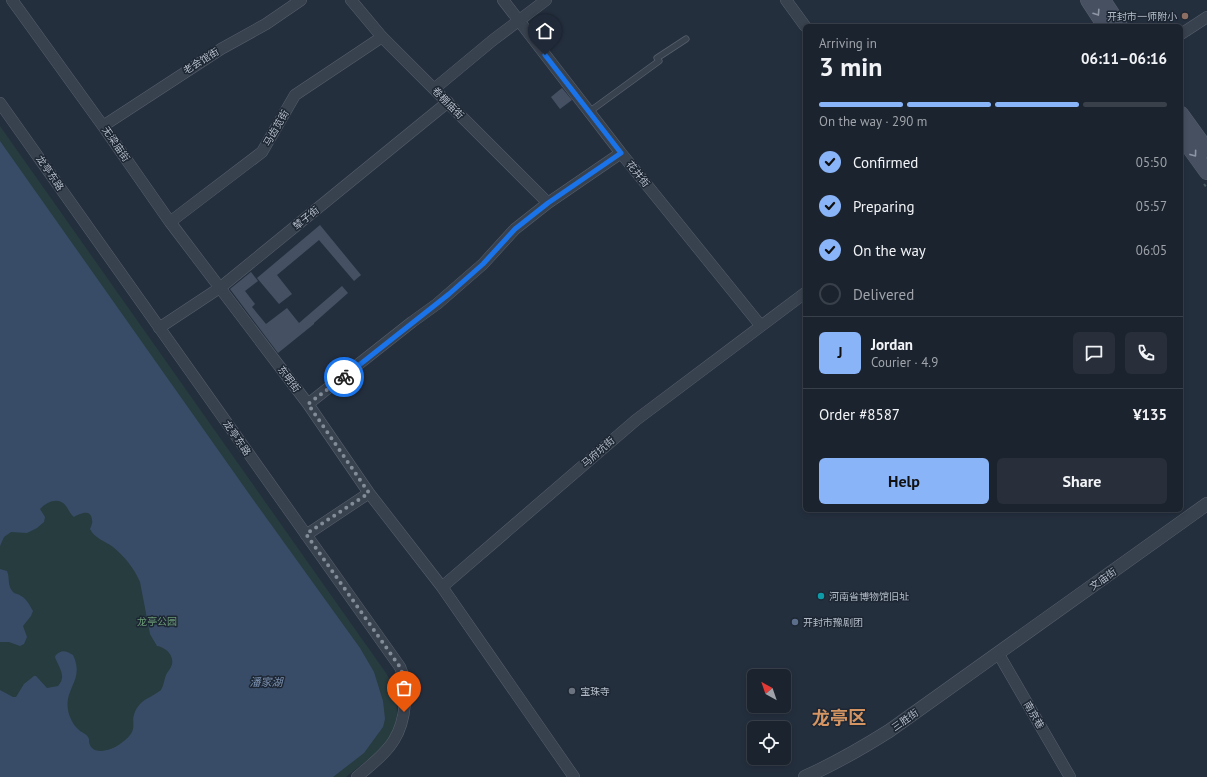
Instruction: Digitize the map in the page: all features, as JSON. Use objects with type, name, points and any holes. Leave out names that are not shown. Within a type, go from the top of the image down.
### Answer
[{"type":"main road","points":[[1088,0],[1104,24]]},
{"type":"main road","points":[[1103,0],[1119,24]]},
{"type":"main road","points":[[1183,117],[1207,150]]},
{"type":"main road","points":[[1183,139],[1207,172]]},
{"type":"street","name":"无梁庙街","points":[[12,0],[170,222],[221,287]]},
{"type":"street","name":"老会馆街","points":[[103,126],[221,49],[266,24],[301,0]]},
{"type":"street","name":"卷棚庙街","points":[[351,0],[382,37],[548,203]]},
{"type":"street","name":"花井街","points":[[503,0],[621,153],[761,326]]},
{"type":"street","points":[[434,88],[546,0]]},
{"type":"street","points":[[786,0],[804,24]]},
{"type":"street","points":[[1183,33],[1207,17]]},
{"type":"street","name":"马齿苋街","points":[[170,222],[262,152],[295,95],[382,37]]},
{"type":"street","name":"辇子街","points":[[160,328],[221,287],[448,102]]},
{"type":"street","name":"龙亭东路","points":[[0,103],[400,667],[404,677],[405,703],[402,720],[395,740],[380,757],[357,777]]},
{"type":"street","points":[[308,404],[437,304],[483,264],[515,229],[548,203],[621,153]]},
{"type":"street","name":"东明街","points":[[221,287],[308,404],[369,493],[442,587],[574,777]]},
{"type":"street","name":"马府坑街","points":[[442,587],[636,420],[803,294]]},
{"type":"street","points":[[306,534],[369,493]]},
{"type":"street","name":"文庙街","points":[[998,653],[1207,504]]},
{"type":"street","name":"三胜街","points":[[805,777],[856,752],[889,731],[998,653]]},
{"type":"street","name":"南京巷","points":[[998,653],[1070,777]]},
{"type":"lane","points":[[589,112],[658,61],[657,58],[686,39]]},
{"type":"green space","name":"潘家湖","points":[[0,126],[386,673],[396,699],[397,718],[395,727],[386,743],[373,756],[346,777],[0,777]]},
{"type":"water","name":"潘家湖","points":[[0,141],[252,498],[360,648],[374,672],[383,701],[385,719],[383,727],[364,753],[333,777],[0,777],[0,690],[13,697],[16,697],[24,684],[34,676],[36,676],[47,688],[58,686],[61,682],[62,675],[55,657],[62,651],[73,655],[77,671],[69,696],[69,715],[76,727],[88,737],[91,747],[98,751],[103,751],[116,746],[127,739],[131,734],[133,730],[134,713],[142,702],[161,690],[166,675],[171,668],[172,660],[167,650],[157,646],[150,634],[140,582],[135,572],[129,563],[117,551],[92,532],[90,529],[92,521],[89,514],[84,513],[74,517],[63,503],[57,501],[50,502],[40,509],[45,517],[44,522],[37,528],[27,533],[11,532],[4,537],[0,546]]},
{"type":"water","points":[[0,569],[7,571],[11,590],[25,599],[33,611],[23,626],[27,637],[24,644],[20,646],[9,642],[0,642]]},
{"type":"building","points":[[562,88],[572,100],[560,109],[551,97]]},
{"type":"building","points":[[320,225],[361,275],[354,281],[319,240],[277,275],[292,294],[279,304],[257,278]]},
{"type":"building","points":[[251,272],[258,281],[245,291],[255,304],[252,307],[266,324],[287,308],[299,323],[342,286],[348,293],[314,324],[278,353],[230,289]]},
{"type":"way so far","points":[[344,377],[308,404],[369,493],[306,534],[400,667],[404,677],[404,712]]},
{"type":"place","name":"开封市一师附小","points":[[1185,16]]},
{"type":"place","name":"河南省博物馆旧址","points":[[821,596]]},
{"type":"place","name":"开封市豫剧团","points":[[795,622]]},
{"type":"place","name":"宝珠寺","points":[[572,691]]},
{"type":"district","name":"龙亭区","points":[[839,717]]},
{"type":"route","points":[[344,377],[449,294],[483,264],[515,229],[548,203],[621,153],[545,55]]},
{"type":"park label","name":"龙亭公园","points":[[157,621]]}]
